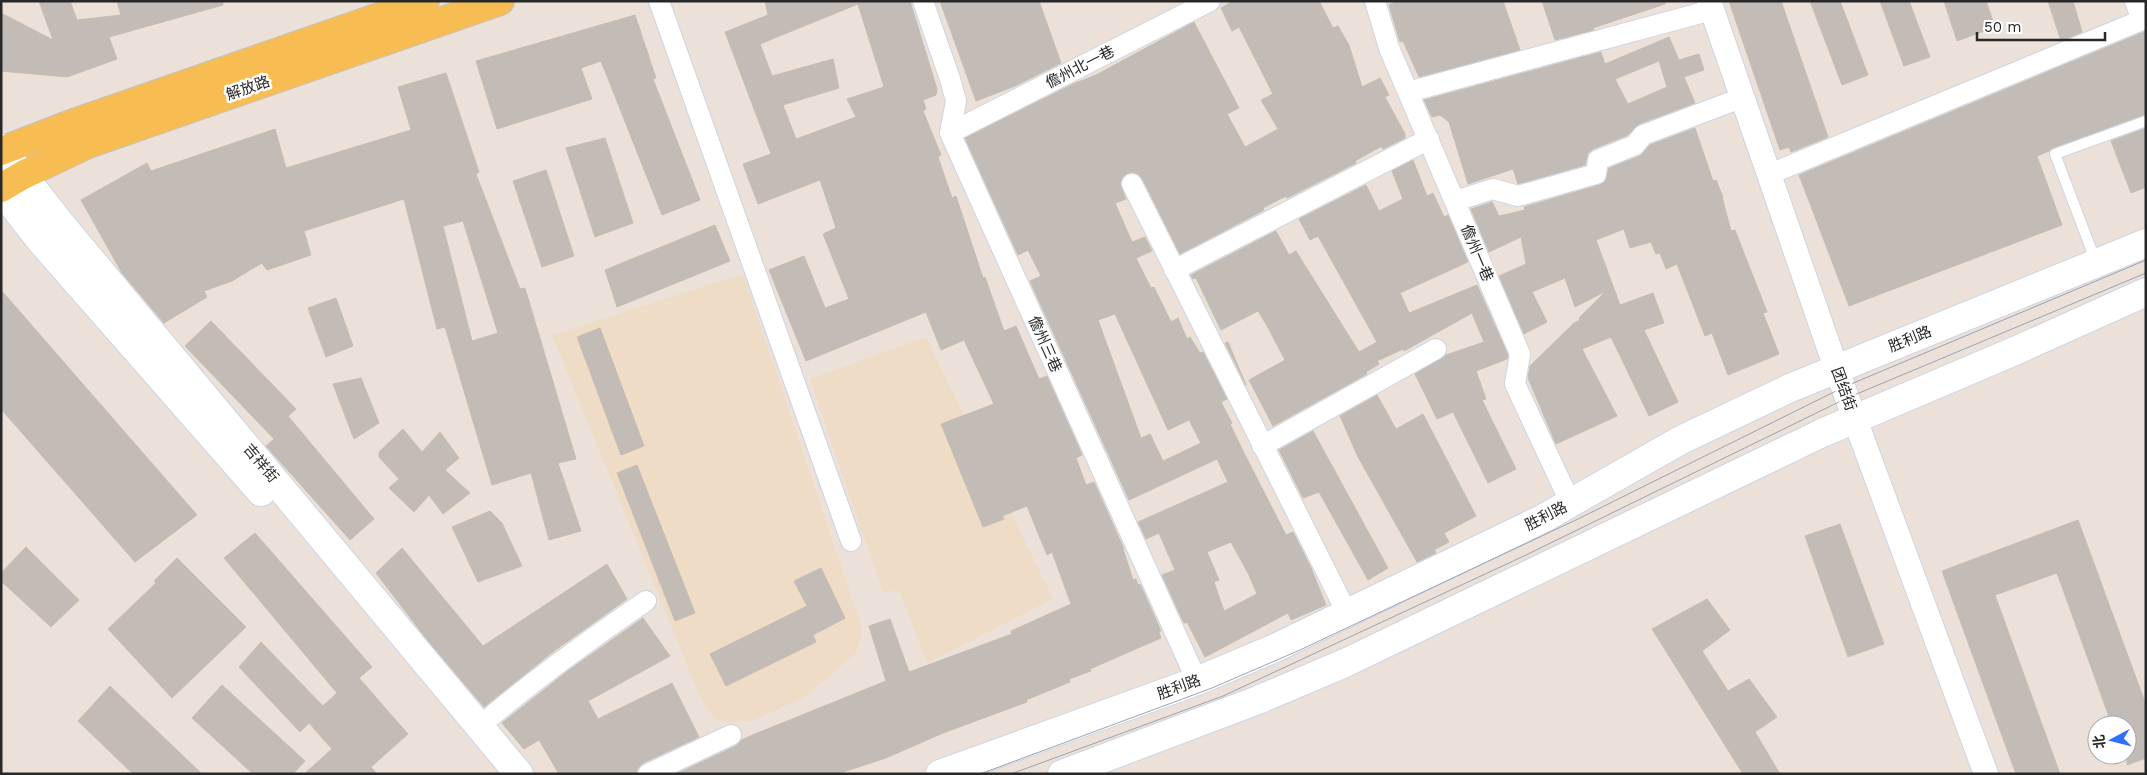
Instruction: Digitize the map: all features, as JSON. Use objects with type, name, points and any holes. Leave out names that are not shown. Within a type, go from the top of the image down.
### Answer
[{"type":"main road","name":"解放路","points":[[2,150],[71,124],[425,1]]},
{"type":"main road","name":"解放路","points":[[8,184],[88,144],[500,1]]},
{"type":"main road","name":"吉祥街","points":[[2,150],[8,184],[40,240],[385,632],[500,774]]},
{"type":"main road","name":"吉祥街","points":[[8,184],[67,231],[519,774]]},
{"type":"main road","name":"胜利路","points":[[940,774],[1197,681],[1273,649],[1571,504],[1681,440],[1836,368],[2146,243]]},
{"type":"main road","points":[[1062,774],[1258,700],[1345,663],[1855,418],[2016,350],[2146,292]]},
{"type":"street","points":[[659,1],[851,541]]},
{"type":"street","points":[[923,1],[956,100],[950,133]]},
{"type":"street","name":"儋州北一巷","points":[[950,133],[1210,1]]},
{"type":"street","name":"儋州一巷","points":[[1375,1],[1389,48],[1520,354],[1515,384],[1571,504]]},
{"type":"street","points":[[1770,174],[2142,20],[2135,1]]},
{"type":"street","points":[[1408,92],[1711,6]]},
{"type":"street","name":"团结街","points":[[1711,6],[1836,368],[1986,774]]},
{"type":"street","points":[[1455,201],[1493,189],[1518,196],[1596,174],[1598,160],[1635,144],[1643,135],[1744,97]]},
{"type":"street","name":"儋州三巷","points":[[950,133],[1197,681]]},
{"type":"street","points":[[1174,270],[1429,138]]},
{"type":"street","points":[[1132,184],[1347,614]]},
{"type":"street","points":[[1262,446],[1436,349]]},
{"type":"street","points":[[480,726],[527,686],[646,601]]},
{"type":"street","points":[[648,774],[731,735]]},
{"type":"lane","points":[[2096,263],[2055,154],[2146,121]]},
{"type":"shaded area","points":[[743,274],[861,625],[861,639],[855,654],[805,697],[752,721],[730,722],[715,720],[701,699],[552,335]]},
{"type":"shaded area","points":[[926,337],[1053,599],[927,663],[899,590],[883,593],[810,379]]},
{"type":"building","points":[[39,1],[70,1],[77,20],[121,15],[117,1],[223,1],[223,5],[109,37],[117,59],[67,77],[1,71],[1,13],[53,40]]},
{"type":"building","points":[[765,1],[910,1],[937,89],[936,95],[923,100],[926,109],[923,111],[941,155],[938,157],[952,198],[956,196],[983,278],[985,277],[1004,331],[1016,326],[1039,379],[1047,376],[1082,455],[1076,458],[1086,485],[1094,482],[1124,549],[1133,580],[1136,579],[1138,585],[1140,584],[1161,631],[1159,632],[1161,638],[1090,669],[1091,671],[1069,679],[1070,682],[1026,700],[1027,702],[943,733],[886,758],[837,774],[676,774],[736,746],[741,740],[886,681],[869,626],[890,619],[909,672],[1012,634],[1011,631],[1071,604],[1052,552],[1047,555],[1027,506],[1002,516],[1004,519],[983,527],[941,424],[994,404],[964,340],[941,350],[926,312],[806,361],[769,270],[804,256],[825,308],[849,299],[823,234],[836,228],[820,180],[758,204],[743,164],[771,154],[725,32],[768,15]],"holes":[[[858,4],[884,87],[847,99],[856,117],[796,139],[783,105],[839,88],[833,59],[772,76],[760,44]]]},
{"type":"building","points":[[940,1],[1039,1],[1061,63],[1015,86],[976,101]]},
{"type":"building","points":[[1233,1],[1319,1],[1333,28],[1338,26],[1349,45],[1362,87],[1380,78],[1389,95],[1385,97],[1405,134],[1405,138],[1383,149],[1380,147],[1355,161],[1356,163],[1287,198],[1286,196],[1263,208],[1264,210],[1180,254],[1142,178],[1132,172],[1122,178],[1120,184],[1126,199],[1115,203],[1132,242],[1145,237],[1152,251],[1136,258],[1151,288],[1154,287],[1171,322],[1178,318],[1187,339],[1190,337],[1200,353],[1203,352],[1227,399],[1221,402],[1243,451],[1286,535],[1293,532],[1311,568],[1326,605],[1291,620],[1288,613],[1205,657],[1187,622],[1184,623],[1162,575],[1175,570],[1159,533],[1146,539],[1138,522],[1228,482],[1217,459],[1129,500],[1030,281],[1041,276],[1028,250],[1018,255],[965,138],[1073,84],[1096,75],[1194,22],[1239,108],[1227,114],[1245,147],[1278,129],[1261,100],[1273,94],[1239,27],[1232,31],[1221,8]],"holes":[[[1115,314],[1168,430],[1189,420],[1201,443],[1163,461],[1150,434],[1141,438],[1098,320]],[[1231,542],[1257,594],[1224,611],[1214,582],[1219,580],[1207,552]]]},
{"type":"building","points":[[1397,1],[1503,1],[1520,50],[1419,77],[1403,41],[1400,42],[1389,5]]},
{"type":"building","points":[[1542,1],[1665,1],[1665,4],[1593,28],[1594,30],[1555,40]]},
{"type":"building","points":[[1729,1],[1781,1],[1828,137],[1791,152],[1789,147],[1780,150]]},
{"type":"building","points":[[1810,1],[1840,1],[1868,75],[1842,85]]},
{"type":"building","points":[[1880,1],[1909,1],[1930,57],[1904,66]]},
{"type":"building","points":[[1944,1],[1986,1],[1995,27],[1957,41]]},
{"type":"building","points":[[2048,1],[2073,1],[2082,32],[2061,41]]},
{"type":"building","points":[[635,15],[656,78],[653,79],[700,200],[662,215],[601,61],[581,68],[592,99],[497,129],[476,61]]},
{"type":"building","points":[[2146,31],[2146,114],[2053,148],[2037,156],[2062,225],[1849,306],[1799,175]]},
{"type":"building","points":[[1669,37],[1679,60],[1699,54],[1704,70],[1684,77],[1695,103],[1639,124],[1628,135],[1593,149],[1588,153],[1585,165],[1518,184],[1513,169],[1468,184],[1449,122],[1440,115],[1432,117],[1424,100],[1601,52],[1605,64]],"holes":[[[1659,61],[1667,87],[1628,104],[1615,79]]]},
{"type":"building","points":[[446,73],[479,172],[476,174],[520,289],[525,288],[576,459],[558,463],[581,531],[549,540],[531,473],[492,485],[445,327],[437,329],[404,199],[304,231],[311,255],[267,270],[262,263],[232,281],[204,291],[207,297],[164,323],[122,273],[81,200],[147,163],[151,171],[275,129],[286,168],[411,130],[398,87]],"holes":[[[463,221],[498,333],[472,341],[443,226]]]},
{"type":"building","points":[[1695,128],[1713,181],[1716,180],[1723,197],[1731,231],[1735,230],[1767,312],[1763,313],[1779,354],[1728,375],[1712,333],[1705,336],[1677,264],[1666,269],[1660,253],[1656,254],[1651,242],[1630,248],[1624,229],[1596,240],[1620,305],[1653,293],[1664,323],[1644,330],[1678,402],[1649,416],[1611,337],[1582,349],[1617,416],[1556,444],[1528,378],[1530,366],[1574,323],[1580,320],[1579,318],[1606,291],[1575,307],[1565,278],[1532,292],[1547,322],[1524,334],[1499,276],[1526,264],[1521,237],[1489,252],[1471,209],[1492,202],[1499,216],[1525,210],[1524,207],[1599,185],[1605,181],[1609,168],[1640,156],[1650,145]]},
{"type":"building","points":[[2146,128],[2146,187],[2131,193],[2111,141]]},
{"type":"building","points":[[605,138],[633,223],[595,237],[566,148]]},
{"type":"building","points":[[1413,160],[1427,196],[1433,193],[1444,217],[1448,215],[1468,262],[1400,293],[1409,313],[1477,285],[1508,355],[1507,359],[1476,371],[1486,399],[1482,400],[1516,469],[1488,483],[1453,412],[1437,419],[1415,374],[1446,355],[1484,342],[1472,313],[1404,351],[1403,349],[1377,361],[1379,364],[1366,372],[1367,374],[1273,426],[1249,380],[1285,360],[1266,324],[1258,311],[1221,330],[1196,278],[1193,279],[1191,275],[1276,231],[1289,255],[1296,251],[1359,352],[1377,342],[1318,236],[1310,240],[1299,219],[1366,185],[1379,211],[1403,199],[1392,171]]},
{"type":"building","points":[[546,170],[574,256],[542,267],[513,181]]},
{"type":"building","points":[[715,225],[730,261],[617,307],[605,270]]},
{"type":"building","points":[[1,290],[197,515],[135,562],[1,409]]},
{"type":"building","points":[[336,298],[353,346],[326,357],[308,308]]},
{"type":"building","points":[[211,321],[296,409],[288,416],[374,519],[350,540],[266,446],[274,439],[185,346]]},
{"type":"building","points":[[600,328],[644,446],[621,455],[577,337]]},
{"type":"building","points":[[1228,342],[1246,385],[1225,343]]},
{"type":"building","points":[[361,378],[379,423],[354,439],[333,384]]},
{"type":"building","points":[[1377,395],[1396,429],[1423,414],[1476,516],[1444,533],[1449,542],[1434,550],[1436,553],[1417,562],[1358,457],[1340,416]]},
{"type":"building","points":[[403,429],[422,452],[440,432],[459,458],[445,470],[470,493],[443,514],[429,495],[414,512],[389,488],[399,479],[379,457],[379,452]]},
{"type":"building","points":[[1313,431],[1388,568],[1368,580],[1319,492],[1303,498],[1279,450]]},
{"type":"building","points":[[637,465],[695,613],[675,621],[617,473]]},
{"type":"building","points":[[490,511],[502,523],[522,566],[478,582],[452,527]]},
{"type":"building","points":[[2078,520],[2146,705],[2146,758],[2137,761],[2137,715],[2108,715],[2057,573],[1995,595],[2060,774],[2016,774],[1942,571]]},
{"type":"building","points":[[1840,524],[1884,644],[1848,657],[1805,536]]},
{"type":"building","points":[[255,533],[372,667],[359,678],[408,734],[371,767],[377,774],[304,774],[332,749],[309,723],[300,732],[239,667],[261,642],[323,706],[337,693],[224,558]]},
{"type":"building","points":[[26,547],[79,600],[51,627],[1,581],[1,573]]},
{"type":"building","points":[[402,548],[483,646],[607,564],[627,599],[554,651],[484,707],[428,641],[376,573]]},
{"type":"building","points":[[177,558],[246,627],[172,698],[108,629],[156,583],[154,581]]},
{"type":"building","points":[[821,568],[845,618],[813,635],[816,642],[726,686],[710,654],[807,606],[794,581]]},
{"type":"building","points":[[1707,599],[1730,630],[1702,651],[1728,691],[1749,679],[1777,717],[1755,732],[1780,774],[1743,774],[1652,629]]},
{"type":"building","points":[[643,618],[670,656],[588,701],[598,719],[672,683],[699,737],[643,763],[638,768],[636,774],[559,774],[539,740],[524,749],[502,723],[569,670]]},
{"type":"building","points":[[222,685],[305,761],[293,774],[253,774],[192,718]]},
{"type":"building","points":[[110,686],[202,774],[133,774],[78,721]]},
{"type":"tram line","points":[[980,774],[1212,688],[1300,650],[1580,518],[1844,387],[2146,260]]},
{"type":"tram line","points":[[1011,774],[1223,696],[1526,555],[1847,398],[2146,273]]}]
